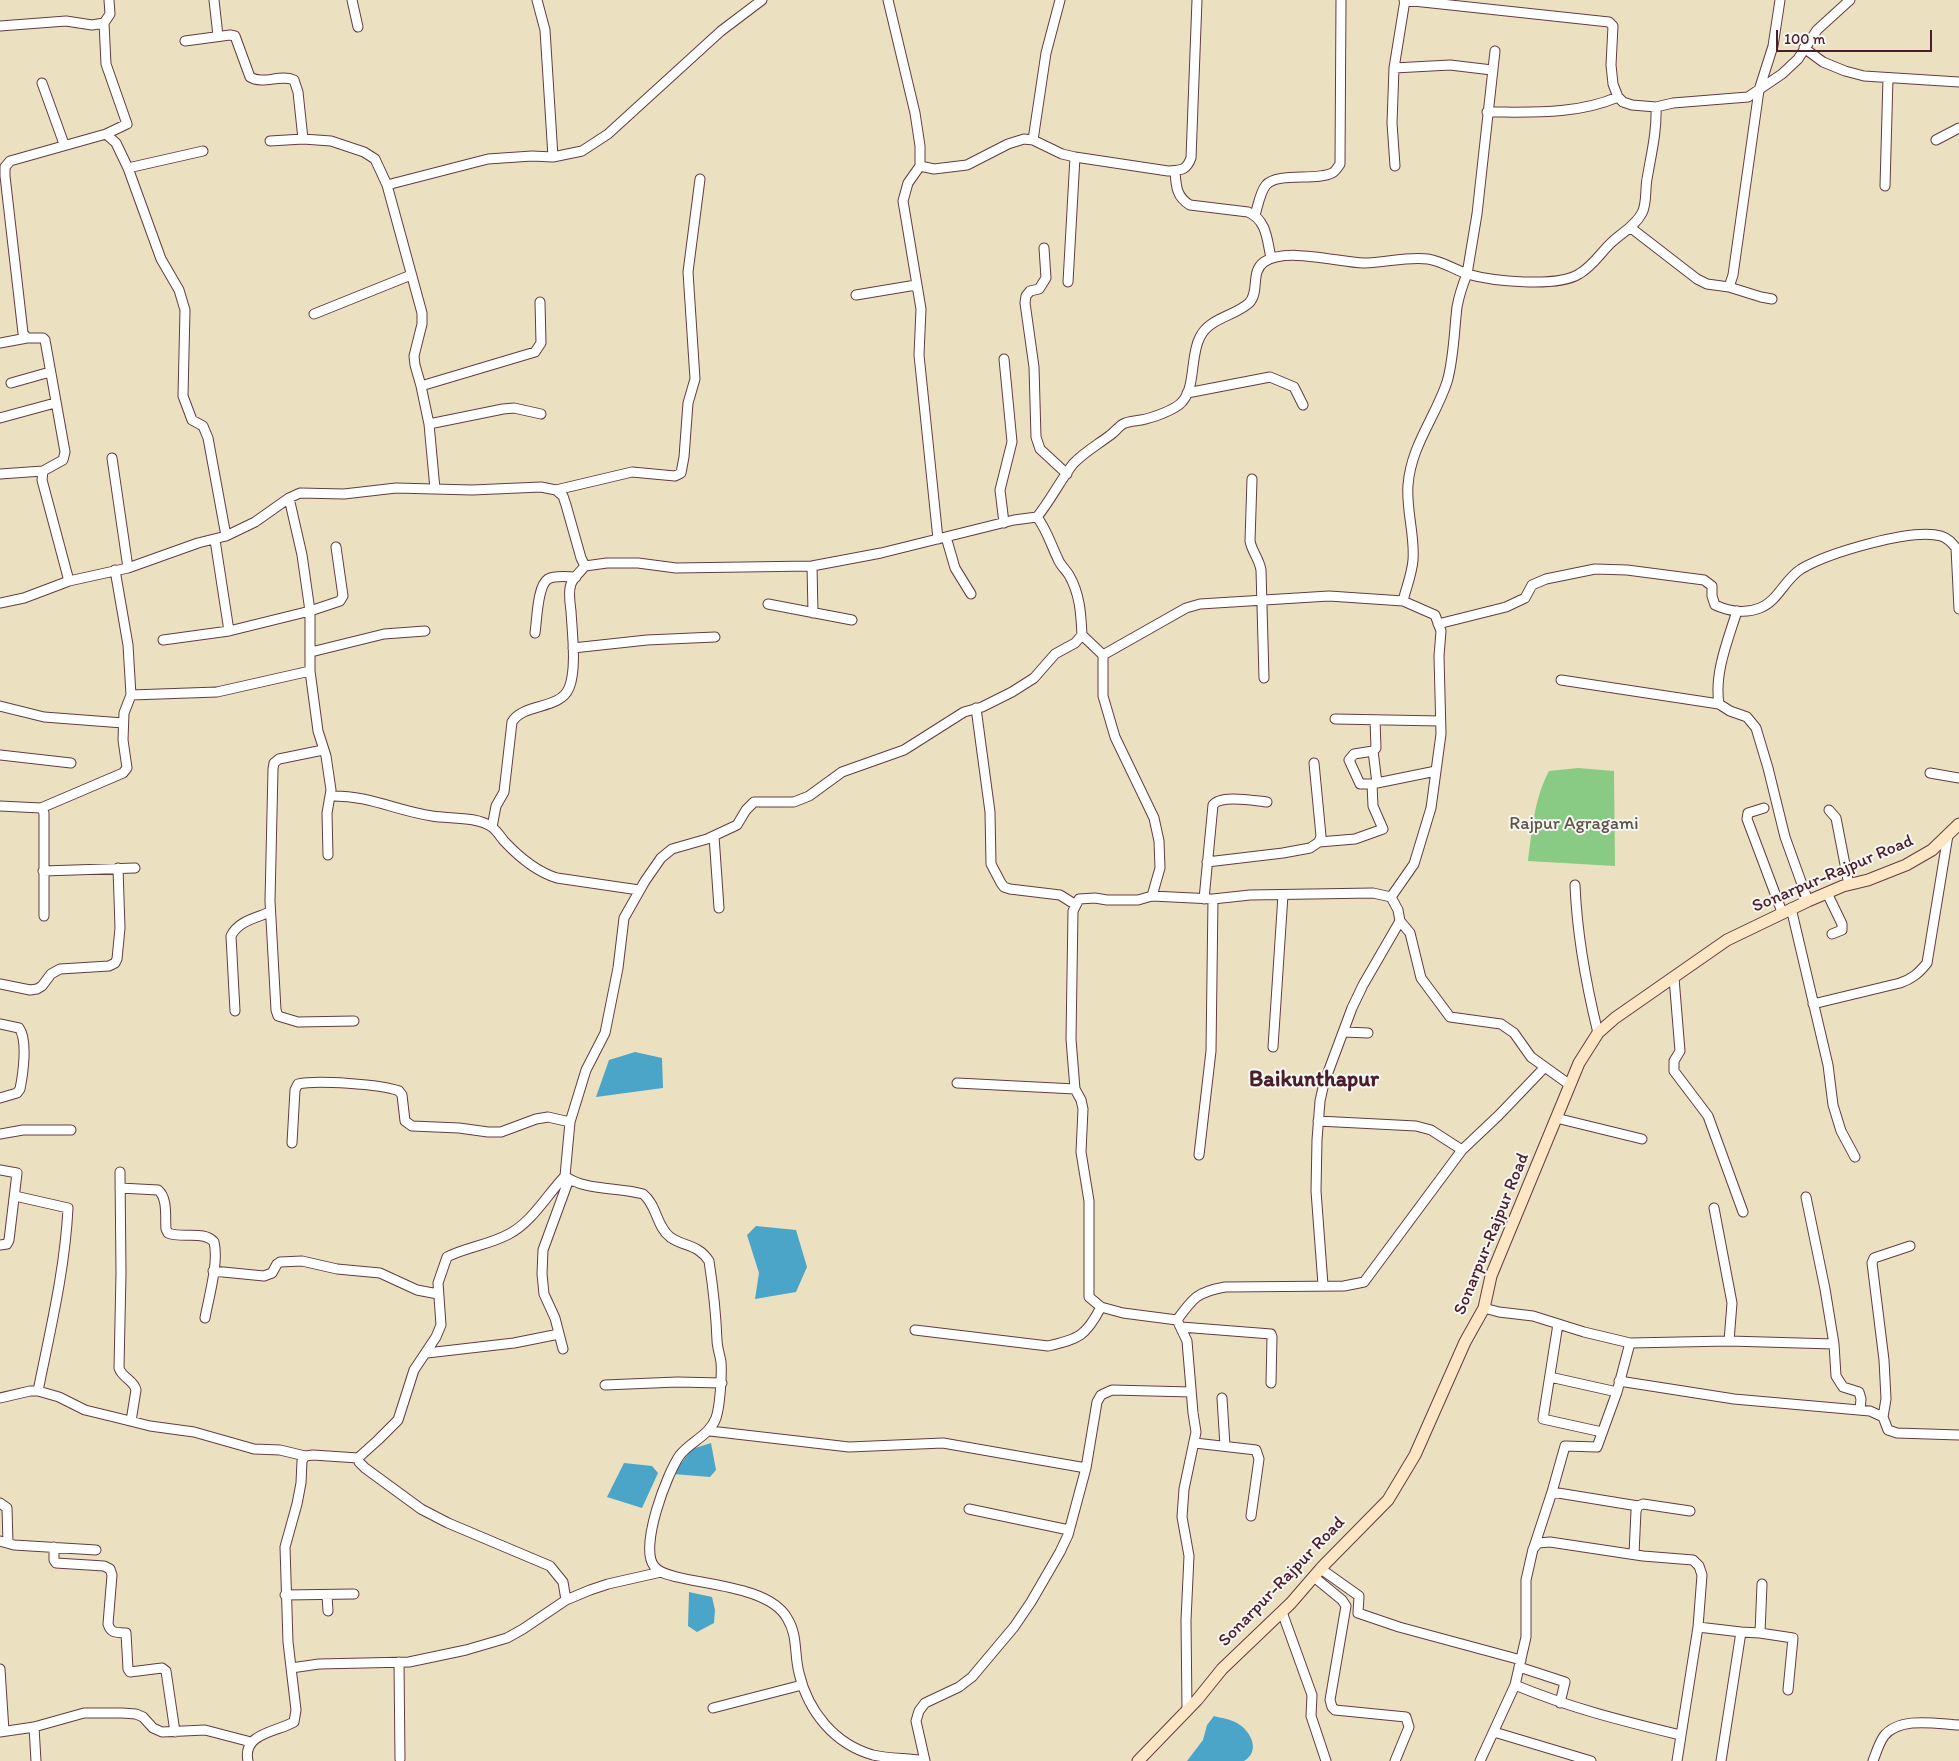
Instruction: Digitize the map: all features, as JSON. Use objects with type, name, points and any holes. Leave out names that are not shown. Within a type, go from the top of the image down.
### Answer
[{"type":"main road","name":"Sonarpur-Rajpur Road","points":[[1138,1761],[1222,1669],[1282,1612],[1388,1500],[1415,1454],[1465,1342],[1484,1308],[1491,1276],[1556,1118],[1579,1063],[1598,1033],[1615,1018],[1674,978],[1698,958],[1727,940],[1786,910],[1827,893],[1906,866],[1932,850],[1959,824]]},
{"type":"street","points":[[27,338],[23,333],[21,322],[5,167],[10,161],[64,144],[106,134],[126,124],[106,64],[104,23],[110,14],[109,0]]},
{"type":"street","points":[[214,0],[218,36]]},
{"type":"street","points":[[352,0],[358,27]]},
{"type":"street","points":[[537,0],[545,30],[553,157]]},
{"type":"street","points":[[387,185],[488,159],[532,156],[553,157],[582,151],[608,134],[721,31],[762,0]]},
{"type":"street","points":[[888,0],[918,132],[920,166],[908,183],[903,201],[921,309],[919,356],[942,538],[955,568],[971,594]]},
{"type":"street","points":[[1033,140],[1046,52],[1060,0]]},
{"type":"street","points":[[920,166],[934,168],[966,165],[1008,144],[1024,139],[1033,140],[1062,154],[1075,157],[1176,170],[1188,166],[1191,158],[1197,0]]},
{"type":"street","points":[[1255,215],[1265,186],[1270,181],[1285,178],[1323,176],[1333,173],[1340,164],[1341,0]]},
{"type":"street","points":[[1395,166],[1392,123],[1394,68],[1404,0],[1609,22],[1613,26],[1611,65],[1613,84],[1618,97],[1623,102],[1632,105],[1656,107],[1673,103],[1748,97],[1782,74],[1798,59],[1817,30],[1850,0]]},
{"type":"street","points":[[1728,287],[1733,275],[1759,90],[1773,46],[1780,0]]},
{"type":"street","points":[[0,26],[66,21],[92,25],[104,23]]},
{"type":"street","points":[[185,40],[235,36],[250,77],[254,80],[289,78],[294,80],[298,92],[304,139]]},
{"type":"street","points":[[1804,48],[1823,62],[1844,71],[1864,76],[1959,82]]},
{"type":"street","points":[[1404,601],[1413,561],[1412,530],[1408,500],[1411,464],[1416,446],[1430,422],[1447,380],[1452,358],[1458,304],[1467,274],[1477,214],[1495,51]]},
{"type":"street","points":[[1394,68],[1450,65],[1492,70]]},
{"type":"street","points":[[1885,186],[1888,78]]},
{"type":"street","points":[[42,84],[64,144]]},
{"type":"street","points":[[1487,112],[1577,110],[1603,104],[1618,97]]},
{"type":"street","points":[[492,827],[496,806],[504,792],[512,722],[518,715],[565,695],[571,683],[573,648],[569,596],[571,584],[585,566],[638,563],[676,568],[812,566],[881,553],[1004,523],[1037,517],[1074,463],[1123,424],[1167,411],[1182,402],[1187,394],[1193,358],[1200,336],[1210,325],[1250,303],[1255,292],[1255,277],[1261,264],[1271,258],[1306,256],[1343,262],[1365,263],[1427,259],[1467,274],[1506,280],[1563,281],[1580,274],[1610,243],[1631,228],[1643,211],[1647,178],[1653,155],[1656,107]]},
{"type":"street","points":[[1936,140],[1959,128]]},
{"type":"street","points":[[106,134],[116,143],[128,168],[160,259],[179,290],[185,310],[183,396],[192,420],[203,426],[208,438],[226,536]]},
{"type":"street","points":[[270,140],[304,139],[331,142],[364,152],[375,159],[387,185],[422,313],[422,324],[414,356],[429,424],[435,489]]},
{"type":"street","points":[[128,168],[203,151]]},
{"type":"street","points":[[1068,282],[1075,157]]},
{"type":"street","points":[[1176,170],[1177,189],[1184,201],[1190,205],[1248,212],[1255,215],[1261,221],[1271,258]]},
{"type":"street","points":[[0,603],[24,598],[69,582],[128,568],[198,543],[226,536],[255,522],[289,498],[300,493],[344,494],[396,488],[472,490],[531,487],[556,490],[632,472],[675,476],[681,473],[688,403],[695,379],[688,272],[700,179]]},
{"type":"street","points":[[1631,228],[1697,279],[1707,284],[1728,287],[1772,299]]},
{"type":"street","points":[[1044,248],[1046,278],[1040,289],[1030,291],[1026,296],[1025,303],[1034,367],[1036,437],[1040,449],[1067,474]]},
{"type":"street","points":[[314,314],[411,275]]},
{"type":"street","points":[[856,295],[916,285]]},
{"type":"street","points":[[421,386],[536,352],[541,343],[540,302]]},
{"type":"street","points":[[0,343],[27,338],[43,338],[45,340],[65,452],[63,460],[43,471],[0,474]]},
{"type":"street","points":[[1004,359],[1012,442],[1000,490],[1004,523]]},
{"type":"street","points":[[10,383],[50,372]]},
{"type":"street","points":[[1187,394],[1270,377],[1294,387],[1303,405]]},
{"type":"street","points":[[0,418],[55,403]]},
{"type":"street","points":[[429,424],[509,409],[541,414]]},
{"type":"street","points":[[112,458],[128,568]]},
{"type":"street","points":[[43,471],[42,480],[69,582]]},
{"type":"street","points":[[1252,479],[1250,540],[1251,547],[1259,558],[1264,678]]},
{"type":"street","points":[[556,490],[563,496],[585,566]]},
{"type":"street","points":[[289,498],[302,556],[310,611],[310,671],[318,731],[322,750],[326,756],[331,796],[327,813],[328,855]]},
{"type":"street","points":[[1037,517],[1052,543],[1058,561],[1075,588],[1080,603],[1082,635],[1103,655],[1103,696],[1113,729],[1154,818],[1159,841],[1160,868],[1152,896]]},
{"type":"street","points":[[1438,624],[1506,607],[1525,598],[1532,585],[1546,579],[1595,568],[1627,570],[1704,580],[1712,586],[1712,596],[1715,605],[1724,610],[1749,612],[1762,608],[1774,599],[1790,578],[1802,569],[1822,559],[1872,543],[1916,535],[1943,537],[1951,541],[1956,548],[1959,609]]},
{"type":"street","points":[[215,540],[229,631]]},
{"type":"street","points":[[163,640],[229,631],[310,611],[340,601],[343,596],[336,547]]},
{"type":"street","points":[[812,566],[813,613]]},
{"type":"street","points":[[0,806],[41,808],[123,773],[126,768],[123,723],[124,713],[131,695],[128,645],[115,570]]},
{"type":"street","points":[[535,633],[541,587],[548,579],[558,577],[576,578]]},
{"type":"street","points":[[1103,655],[1186,608],[1200,604],[1329,596],[1404,601],[1435,615],[1441,631],[1441,734],[1431,808],[1414,864],[1391,897]]},
{"type":"street","points":[[768,604],[852,620]]},
{"type":"street","points":[[1719,704],[1716,689],[1724,652],[1737,611]]},
{"type":"street","points":[[311,652],[384,634],[426,631]]},
{"type":"street","points":[[563,1350],[555,1318],[544,1294],[542,1274],[544,1250],[567,1178],[570,1122],[586,1070],[605,1032],[618,968],[624,918],[653,868],[672,849],[714,836],[737,825],[746,810],[754,802],[794,802],[809,796],[842,772],[904,750],[964,712],[1012,692],[1034,678],[1055,654],[1075,642],[1082,635]]},
{"type":"street","points":[[573,648],[647,640],[715,637]]},
{"type":"street","points":[[131,695],[217,692],[310,671]]},
{"type":"street","points":[[1562,680],[1719,704],[1730,711],[1747,717],[1756,728],[1786,837],[1808,901]]},
{"type":"street","points":[[0,706],[44,717],[123,723]]},
{"type":"street","points":[[976,708],[990,812],[991,864],[1004,887],[1060,895],[1076,906]]},
{"type":"street","points":[[1335,719],[1440,720]]},
{"type":"street","points":[[1375,720],[1376,748],[1372,751],[1354,754],[1350,760],[1360,784],[1375,783],[1436,771]]},
{"type":"street","points":[[322,750],[279,758],[274,763],[270,912],[276,1010],[278,1016],[298,1022],[354,1021]]},
{"type":"street","points":[[1207,862],[1310,848],[1319,842],[1354,839],[1383,829],[1373,806],[1375,783],[1372,751]]},
{"type":"street","points":[[0,755],[71,763]]},
{"type":"street","points":[[1314,763],[1321,836],[1319,842]]},
{"type":"street","points":[[1930,773],[1959,778]]},
{"type":"street","points":[[331,796],[361,797],[419,813],[478,822],[492,827],[504,841],[532,866],[545,874],[557,878],[640,890]]},
{"type":"street","points":[[1199,1155],[1211,1051],[1207,862],[1211,813],[1216,801],[1223,799],[1267,802]]},
{"type":"street","points":[[41,808],[45,818],[44,916]]},
{"type":"street","points":[[1764,808],[1748,813],[1747,819],[1786,910],[1828,1065],[1833,1105],[1841,1131],[1855,1157]]},
{"type":"street","points":[[1829,810],[1836,818],[1850,885]]},
{"type":"street","points":[[1813,1004],[1900,983],[1920,972],[1927,963],[1948,835]]},
{"type":"street","points":[[714,836],[719,908]]},
{"type":"street","points":[[0,984],[30,990],[37,989],[51,974],[60,970],[109,966],[114,963],[117,959],[120,928],[118,868]]},
{"type":"street","points":[[43,871],[135,868]]},
{"type":"street","points":[[1575,885],[1586,985],[1598,1033]]},
{"type":"street","points":[[1271,1383],[1271,1334],[1179,1324],[1123,1313],[1101,1307],[1089,1297],[1090,1201],[1081,1152],[1083,1109],[1075,1089],[1072,1039],[1073,911],[1078,899],[1138,900],[1152,896],[1208,899],[1250,895],[1373,893],[1391,897],[1398,910],[1400,922],[1410,933],[1421,978],[1450,1017],[1501,1024],[1514,1033],[1531,1056],[1570,1085]]},
{"type":"street","points":[[1827,893],[1842,924],[1842,930],[1832,934]]},
{"type":"street","points":[[1273,1047],[1283,895]]},
{"type":"street","points":[[235,1011],[231,936],[240,924],[270,912]]},
{"type":"street","points":[[1323,1285],[1316,1191],[1318,1121],[1324,1083],[1363,985],[1400,922]]},
{"type":"street","points":[[1674,978],[1680,1051],[1674,1061],[1674,1071],[1708,1116],[1743,1212]]},
{"type":"street","points":[[0,1024],[19,1028],[23,1033],[24,1055],[20,1089],[17,1093],[0,1098]]},
{"type":"street","points":[[1344,1032],[1368,1033]]},
{"type":"street","points":[[1179,1324],[1197,1295],[1210,1290],[1225,1287],[1344,1286],[1364,1282],[1462,1150],[1545,1067]]},
{"type":"street","points":[[292,1143],[295,1090],[298,1084],[306,1082],[348,1084],[399,1091],[402,1095],[405,1122],[412,1126],[501,1132],[536,1119],[548,1117],[570,1122]]},
{"type":"street","points":[[957,1084],[1075,1089]]},
{"type":"street","points":[[1556,1118],[1642,1139]]},
{"type":"street","points":[[1318,1121],[1416,1126],[1431,1130],[1462,1150]]},
{"type":"street","points":[[0,1134],[23,1130],[70,1130]]},
{"type":"street","points":[[0,1170],[17,1173],[9,1240],[7,1244],[0,1245]]},
{"type":"street","points":[[120,1172],[121,1273],[119,1368],[124,1377],[135,1386],[136,1390],[131,1421]]},
{"type":"street","points":[[0,1398],[38,1391],[59,1397],[85,1410],[131,1421],[194,1432],[254,1449],[280,1450],[305,1456],[358,1458],[398,1420],[414,1370],[427,1353],[441,1325],[438,1283],[447,1257],[509,1234],[524,1224],[567,1178]]},
{"type":"street","points":[[567,1178],[591,1186],[643,1194],[649,1199],[661,1226],[671,1237],[704,1253],[708,1261],[717,1342],[721,1360],[722,1383],[716,1417],[710,1430],[680,1455],[673,1466],[661,1495],[652,1527],[650,1554],[654,1566],[661,1572],[740,1591],[772,1602],[780,1608],[792,1626],[802,1685],[807,1698],[818,1716],[837,1738],[853,1748],[889,1759],[925,1761],[916,1721],[919,1710],[924,1703],[959,1687],[972,1677],[1014,1627],[1060,1552],[1069,1530],[1086,1468],[1097,1402],[1101,1395],[1105,1392],[1118,1390],[1191,1392]]},
{"type":"street","points":[[120,1188],[158,1190],[162,1193],[165,1200],[166,1229],[168,1233],[182,1236],[206,1236],[212,1239],[216,1248],[205,1318]]},
{"type":"street","points":[[15,1196],[68,1208],[64,1256],[38,1391]]},
{"type":"street","points":[[1806,1197],[1825,1288],[1834,1344],[1836,1376],[1843,1387],[1859,1392],[1860,1410]]},
{"type":"street","points":[[1714,1208],[1732,1303],[1729,1342]]},
{"type":"street","points":[[1910,1246],[1874,1258],[1872,1263],[1884,1360],[1886,1399],[1883,1417],[1888,1430],[1897,1433],[1959,1435]]},
{"type":"street","points":[[213,1271],[264,1276],[272,1273],[280,1262],[302,1261],[337,1269],[380,1272],[416,1290],[438,1294]]},
{"type":"street","points":[[915,1330],[1048,1346],[1065,1342],[1085,1333],[1092,1326],[1101,1307]]},
{"type":"street","points":[[1484,1308],[1499,1312],[1533,1316],[1630,1343],[1834,1344]]},
{"type":"street","points":[[1179,1324],[1187,1341],[1196,1432],[1184,1489],[1182,1516],[1189,1556],[1186,1620],[1186,1710]]},
{"type":"street","points":[[1558,1324],[1543,1419],[1602,1432]]},
{"type":"street","points":[[427,1353],[514,1343],[559,1334]]},
{"type":"street","points":[[1480,1761],[1515,1684],[1526,1637],[1526,1580],[1533,1549],[1565,1446],[1598,1447],[1617,1392],[1630,1343]]},
{"type":"street","points":[[1550,1377],[1617,1392]]},
{"type":"street","points":[[1619,1381],[1734,1399],[1860,1410],[1877,1413],[1883,1417]]},
{"type":"street","points":[[606,1385],[677,1382],[722,1383]]},
{"type":"street","points":[[1222,1398],[1225,1446]]},
{"type":"street","points":[[710,1430],[849,1447],[943,1443],[1086,1468]]},
{"type":"street","points":[[1195,1443],[1256,1450],[1259,1454],[1251,1516]]},
{"type":"street","points":[[248,1761],[247,1754],[251,1742],[258,1736],[294,1722],[296,1710],[285,1595],[285,1547],[297,1504],[301,1483],[302,1461],[305,1456]]},
{"type":"street","points":[[358,1458],[365,1468],[421,1509],[456,1527],[550,1566],[563,1582],[566,1600]]},
{"type":"street","points":[[1552,1492],[1638,1506],[1643,1504],[1690,1511]]},
{"type":"street","points":[[0,1503],[7,1508],[8,1514],[4,1542],[14,1545],[96,1550]]},
{"type":"street","points":[[1634,1554],[1636,1511],[1638,1506]]},
{"type":"street","points":[[969,1509],[1069,1530]]},
{"type":"street","points":[[1533,1549],[1538,1543],[1550,1542],[1693,1560],[1699,1566],[1702,1575],[1698,1627],[1677,1761]]},
{"type":"street","points":[[54,1547],[54,1560],[56,1563],[104,1566],[110,1569],[112,1574],[108,1624],[110,1630],[126,1633],[128,1670],[130,1672],[162,1668],[166,1671],[175,1732]]},
{"type":"street","points":[[291,1668],[318,1664],[400,1662],[466,1650],[507,1638],[566,1600],[608,1584],[661,1572]]},
{"type":"street","points":[[1318,1573],[1359,1596],[1358,1613],[1520,1663],[1565,1682],[1560,1703]]},
{"type":"street","points":[[1318,1573],[1346,1606],[1330,1700],[1332,1707],[1335,1710],[1406,1717],[1409,1727],[1394,1761]]},
{"type":"street","points":[[1760,1633],[1762,1584]]},
{"type":"street","points":[[285,1595],[354,1594]]},
{"type":"street","points":[[327,1595],[328,1611]]},
{"type":"street","points":[[1282,1612],[1312,1695],[1312,1716],[1326,1761]]},
{"type":"street","points":[[1698,1627],[1793,1638],[1788,1690]]},
{"type":"street","points":[[1721,1761],[1741,1632]]},
{"type":"street","points":[[400,1662],[400,1759]]},
{"type":"street","points":[[0,1669],[2,1731],[34,1727],[84,1713],[122,1713],[136,1714],[143,1717],[153,1728],[162,1732],[205,1730],[251,1742]]},
{"type":"street","points":[[1515,1684],[1560,1703],[1602,1716],[1680,1735]]},
{"type":"street","points":[[713,1708],[802,1685]]},
{"type":"street","points":[[1873,1761],[1884,1736],[1898,1726],[1913,1723],[1959,1725]]},
{"type":"street","points":[[34,1727],[36,1761]]},
{"type":"street","points":[[1494,1732],[1591,1761]]},
{"type":"green space","name":"Rajpur Agragami","points":[[1578,768],[1614,771],[1615,866],[1528,861],[1537,804],[1549,771]]},
{"type":"water","points":[[635,1052],[662,1058],[663,1088],[596,1097],[609,1060]]},
{"type":"water","points":[[756,1226],[796,1230],[807,1267],[796,1292],[755,1299],[759,1273],[747,1235]]},
{"type":"water","points":[[711,1443],[716,1470],[710,1477],[673,1474],[692,1449]]},
{"type":"water","points":[[624,1463],[652,1466],[658,1473],[642,1508],[607,1497]]},
{"type":"water","points":[[689,1592],[712,1597],[715,1610],[714,1623],[697,1632],[688,1626]]},
{"type":"water","points":[[1214,1716],[1237,1723],[1250,1736],[1253,1747],[1252,1752],[1244,1761],[1187,1761],[1203,1740],[1207,1725]]},
{"type":"district","name":"Baikunthapur","points":[[1314,1080]]}]
